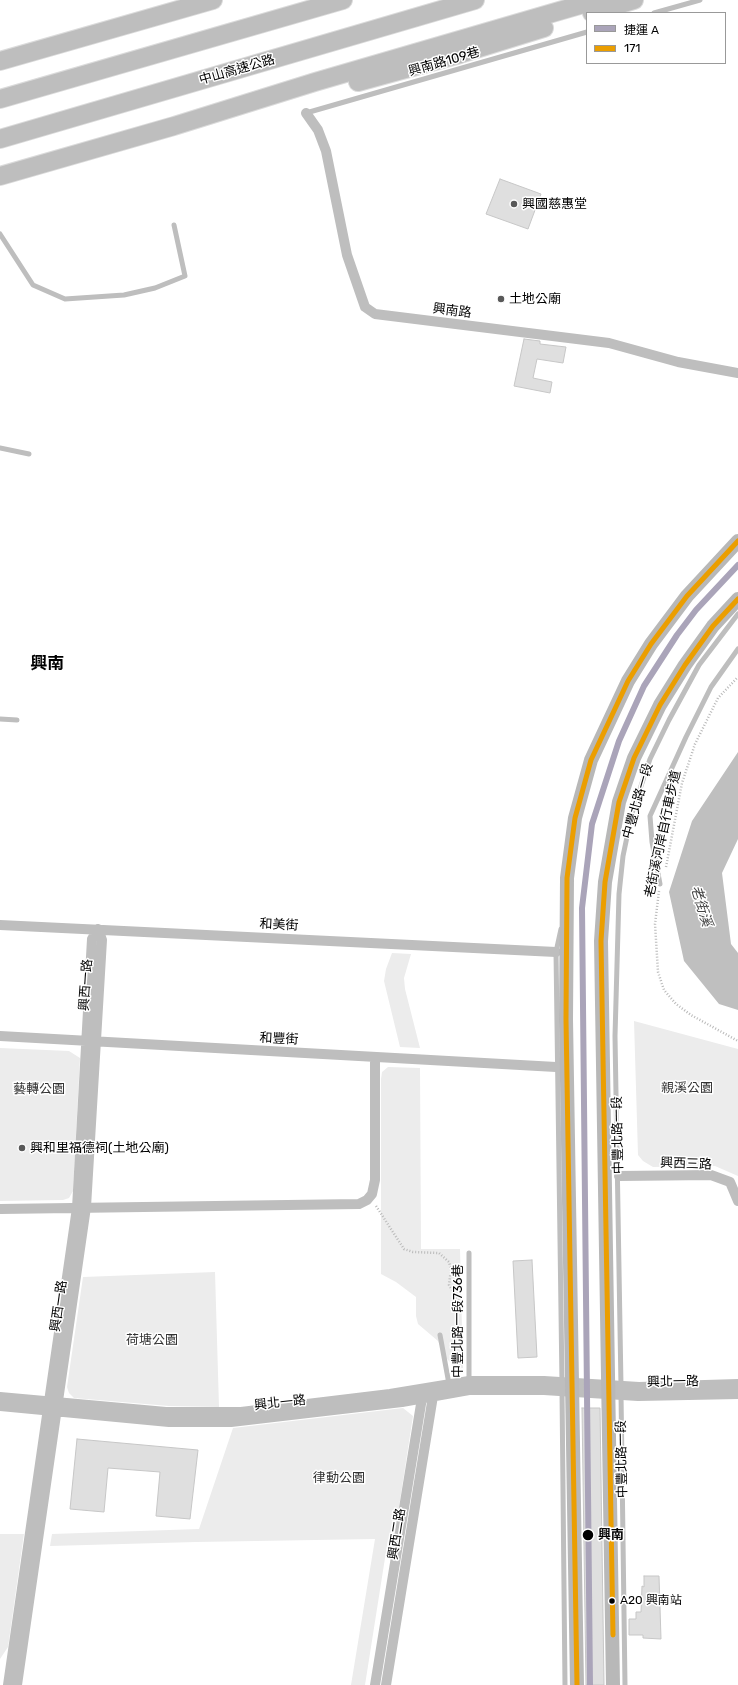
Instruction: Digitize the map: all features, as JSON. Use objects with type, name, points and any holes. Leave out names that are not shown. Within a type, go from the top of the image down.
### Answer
[{"type":"highway","points":[[0,61],[213,0]]},
{"type":"highway","points":[[0,99],[343,0]]},
{"type":"highway","name":"中山高速公路","points":[[0,139],[475,0]]},
{"type":"highway","points":[[0,176],[174,126],[322,80],[597,0]]},
{"type":"highway","points":[[595,12],[634,0]]},
{"type":"highway","points":[[174,126],[286,102],[460,54],[586,15]]},
{"type":"main road","points":[[577,1685],[568,1387],[566,1019],[567,878],[575,818],[592,760],[628,681],[651,644],[687,596],[738,540]]},
{"type":"main road","name":"中豐北路一段","points":[[613,1685],[615,1391],[601,941],[605,882],[619,802],[634,758],[660,705],[685,665],[713,626],[738,599]]},
{"type":"street","name":"興南路","points":[[306,113],[318,130],[326,151],[347,255],[365,307],[375,314],[609,343],[678,362],[738,373]]},
{"type":"street","name":"和美街","points":[[0,925],[556,952]]},
{"type":"street","name":"興西一路","points":[[15,1668],[82,1207],[91,1041],[102,940],[98,929]]},
{"type":"street","name":"和豐街","points":[[0,1036],[556,1067]]},
{"type":"street","points":[[0,1210],[82,1207],[359,1204],[368,1200],[370,1197],[375,1180],[375,1058]]},
{"type":"street","name":"興西三路","points":[[619,1176],[711,1175],[730,1182],[738,1201]]},
{"type":"street","points":[[0,1397],[54,1407],[166,1412],[241,1412],[430,1392],[449,1384],[469,1385]]},
{"type":"street","points":[[615,1391],[738,1384]]},
{"type":"street","name":"興北一路","points":[[0,1406],[54,1407],[169,1422],[231,1422],[422,1398],[430,1392],[469,1385],[568,1387],[615,1391],[738,1394]]},
{"type":"street","name":"興西二路","points":[[386,1685],[430,1392]]},
{"type":"street","points":[[375,1685],[422,1398]]},
{"type":"street","points":[[0,1669],[15,1668]]},
{"type":"street","points":[[8,1685],[15,1668]]},
{"type":"street","points":[[15,1668],[17,1685]]},
{"type":"lane","points":[[658,12],[700,0]]},
{"type":"lane","name":"興南路109巷","points":[[306,113],[586,32]]},
{"type":"lane","points":[[0,234],[33,285],[65,299],[124,295],[156,288],[186,276],[174,225]]},
{"type":"lane","points":[[0,448],[29,454]]},
{"type":"lane","name":"中豐北路一段","points":[[625,1685],[615,1391],[619,1176],[615,1036],[619,894],[623,856],[632,813],[650,759],[699,665],[738,614]]},
{"type":"lane","points":[[660,884],[652,842],[650,816],[686,737],[711,687],[738,649]]},
{"type":"lane","points":[[0,719],[17,720]]},
{"type":"lane","points":[[565,1685],[568,1387],[556,1067],[556,952],[567,905]]},
{"type":"lane","name":"中豐北路一段736巷","points":[[469,1253],[469,1385]]},
{"type":"lane","points":[[440,1335],[449,1384]]},
{"type":"path","name":"老街溪河岸自行車步道","points":[[738,677],[718,698],[695,744],[682,783],[665,874],[660,884],[655,924],[658,972],[664,990],[676,1004],[691,1015],[738,1041]]},
{"type":"path","points":[[370,1197],[404,1249],[413,1252],[439,1253],[449,1262],[451,1269],[449,1285],[460,1301],[460,1308]]},
{"type":"green space","points":[[392,953],[411,954],[404,978],[405,989],[420,1048],[400,1047],[384,981],[386,969]]},
{"type":"green space","name":"親溪公園","points":[[634,1021],[738,1049],[738,1176],[715,1166],[653,1167],[643,1161],[638,1155]]},
{"type":"green space","name":"藝轉公園","points":[[0,1048],[69,1051],[80,1058],[73,1191],[69,1198],[63,1200],[0,1201]]},
{"type":"green space","points":[[388,1067],[420,1068],[421,1249],[460,1249],[463,1368],[453,1369],[451,1363],[445,1357],[438,1341],[418,1324],[416,1316],[416,1297],[396,1282],[381,1274],[381,1079],[382,1072]]},
{"type":"green space","name":"荷塘公園","points":[[215,1272],[219,1407],[169,1406],[74,1398],[69,1393],[67,1387],[83,1277]]},
{"type":"green space","name":"律動公園","points":[[403,1408],[413,1416],[394,1539],[388,1539],[365,1685],[351,1685],[375,1539],[50,1546],[52,1534],[199,1529],[233,1428]]},
{"type":"green space","points":[[0,1534],[24,1534],[8,1647],[0,1659]]},
{"type":"water","name":"老街溪","points":[[738,752],[738,839],[722,873],[731,944],[738,953],[738,1010],[719,1004],[684,961],[669,892],[692,821]]},
{"type":"building","name":"興國慈惠堂","points":[[500,179],[541,194],[528,229],[486,214]]},
{"type":"building","points":[[524,339],[540,341],[540,344],[566,347],[563,363],[537,359],[533,378],[552,382],[550,393],[514,386]]},
{"type":"building","points":[[532,1260],[537,1357],[518,1358],[513,1261]]},
{"type":"building","points":[[582,1408],[600,1408],[604,1685],[586,1685]]},
{"type":"building","points":[[77,1439],[198,1450],[190,1519],[156,1516],[160,1472],[108,1468],[104,1512],[70,1509]]},
{"type":"building","points":[[644,1576],[659,1576],[661,1639],[643,1638],[643,1635],[629,1635],[629,1619],[636,1619],[636,1612],[641,1612]]},
{"type":"metro line","name":"A","points":[[590,1685],[582,908],[592,824],[619,741],[644,686],[677,635],[696,610],[738,565]]},
{"type":"transit line","name":"171","points":[[577,1685],[566,1019],[567,878],[575,818],[591,760],[628,681],[651,644],[687,596],[738,541]]},
{"type":"transit line","name":"171","points":[[613,1635],[601,941],[605,882],[619,802],[634,758],[660,705],[685,665],[713,626],[738,599]]},
{"type":"place","name":"興國慈惠堂","points":[[514,204]]},
{"type":"place","name":"土地公廟","points":[[501,299]]},
{"type":"place","name":"興和里福德祠(土地公廟)","points":[[22,1148]]},
{"type":"place","name":"興南","points":[[588,1535]]},
{"type":"place","name":"A20 興南站","points":[[612,1601]]},
{"type":"district","name":"興南","points":[[47,664]]}]
